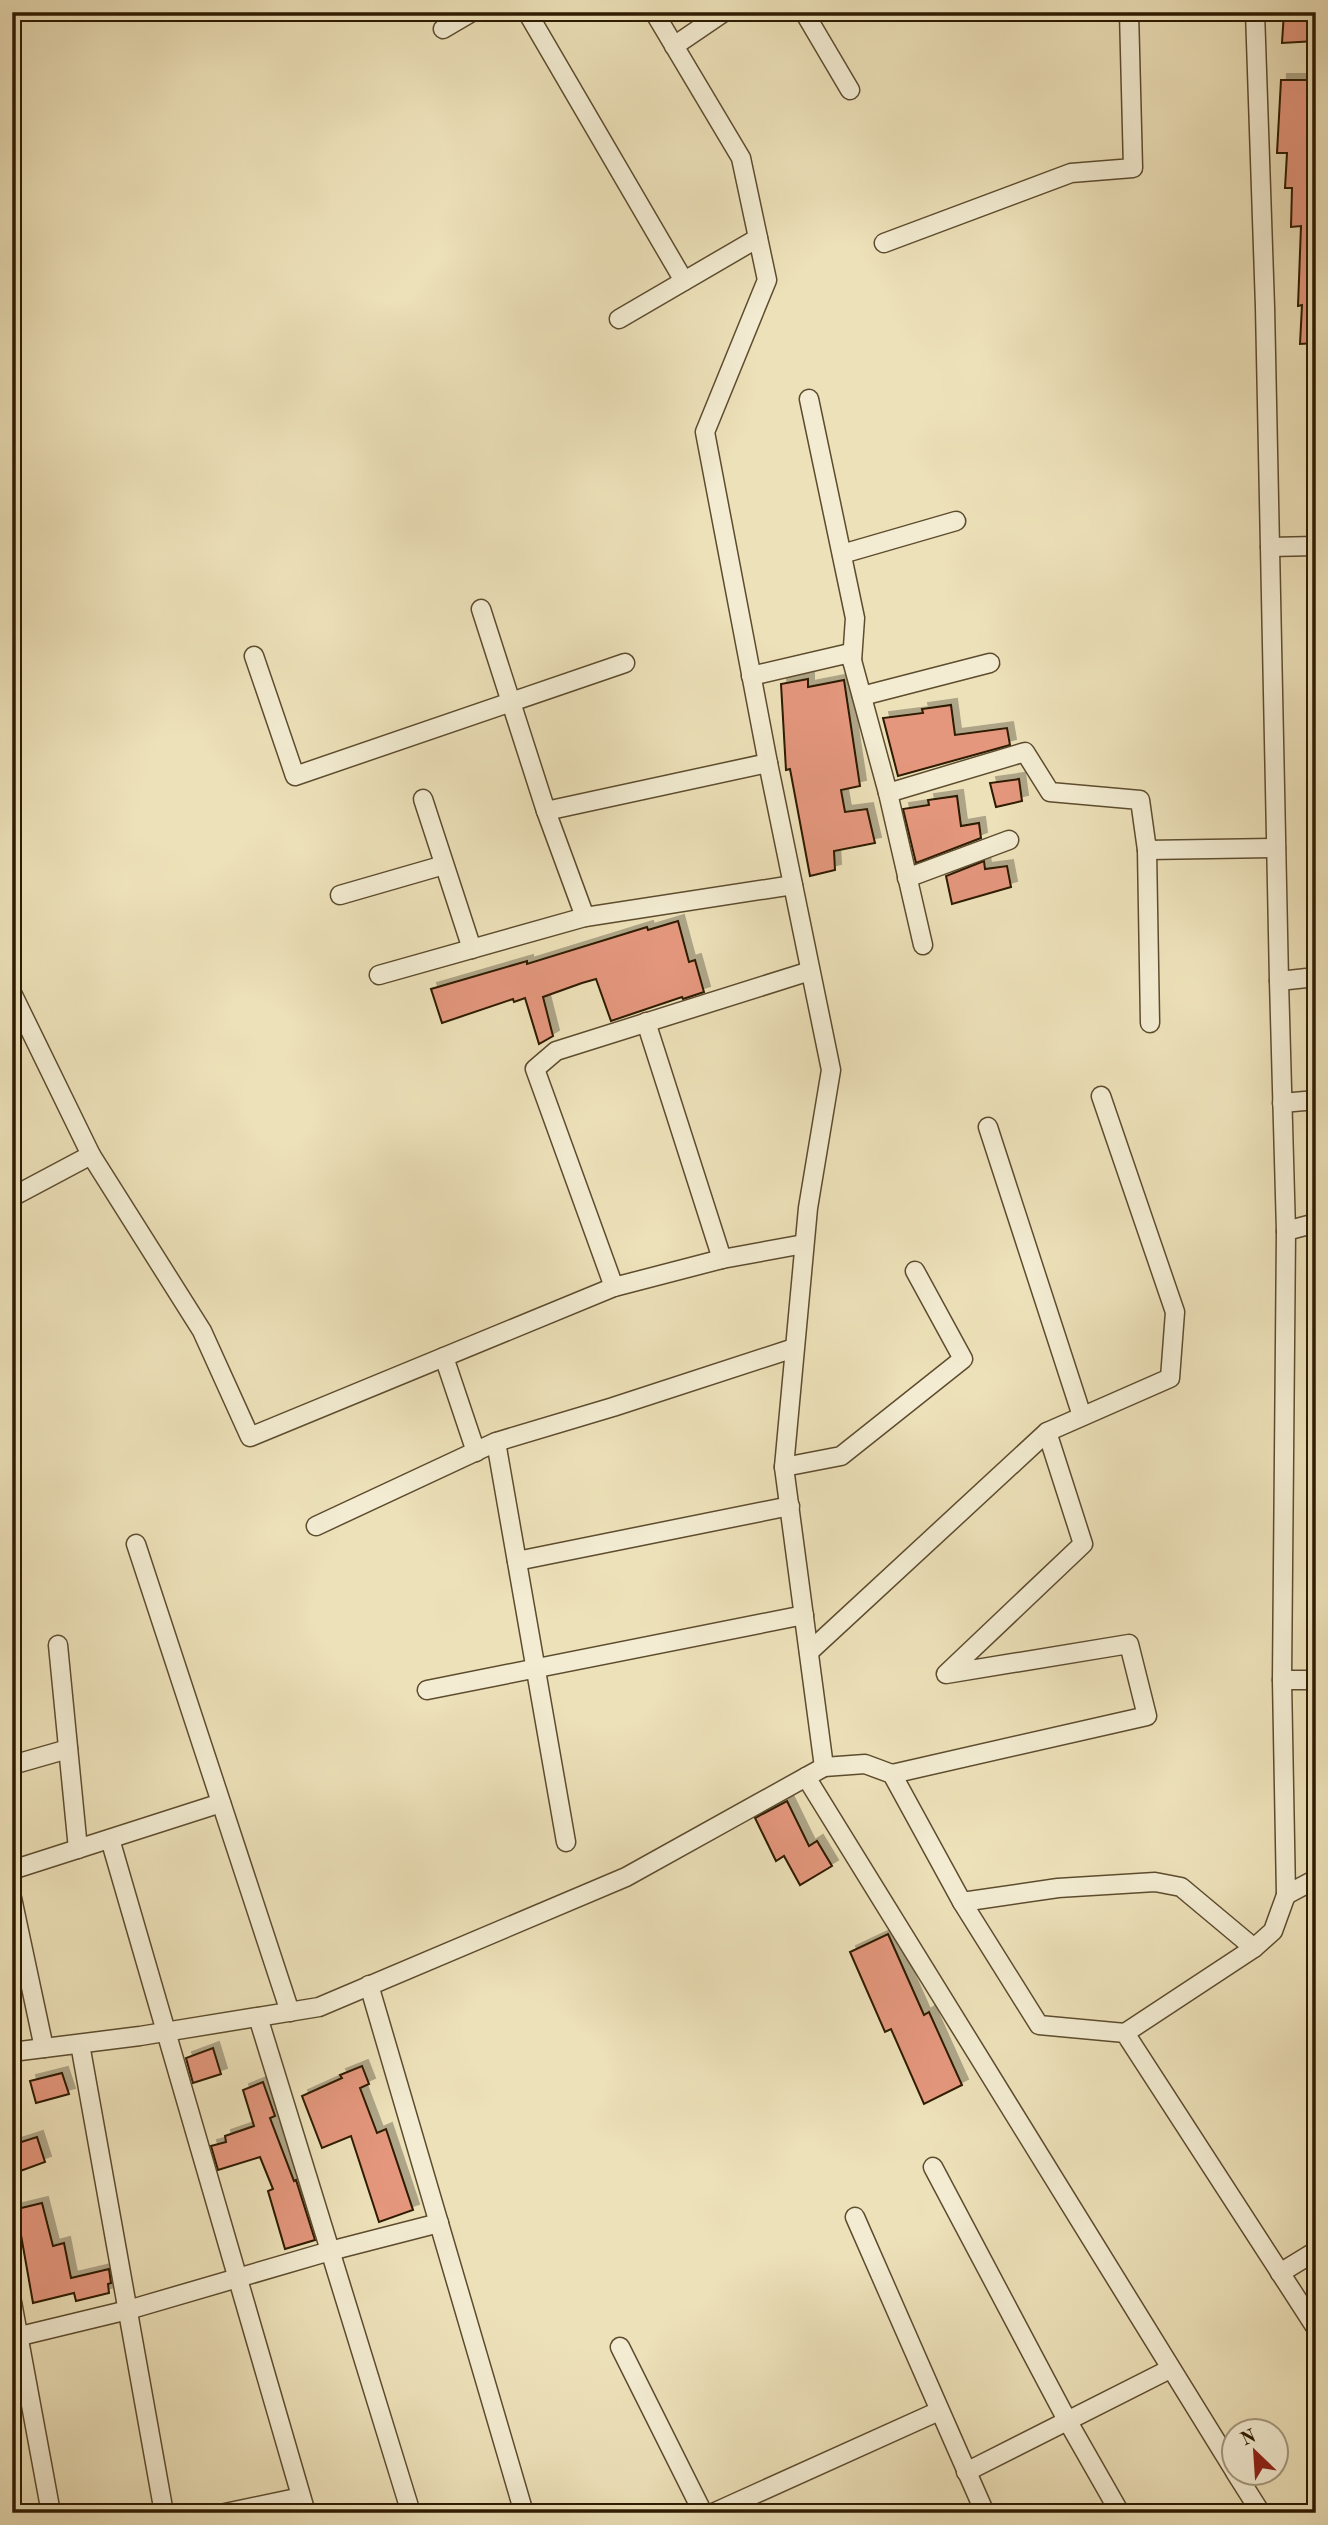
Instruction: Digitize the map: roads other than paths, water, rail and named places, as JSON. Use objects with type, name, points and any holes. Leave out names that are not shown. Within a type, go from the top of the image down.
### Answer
[{"type":"street","points":[[443,29],[472,12]]},
{"type":"street","points":[[527,12],[684,281]]},
{"type":"street","points":[[654,12],[741,158],[767,280],[705,432],[751,676],[831,1070],[808,1208],[784,1468],[824,1767]]},
{"type":"street","points":[[674,46],[724,12]]},
{"type":"street","points":[[804,12],[850,90]]},
{"type":"street","points":[[884,243],[1072,173],[1133,168],[1129,12]]},
{"type":"street","points":[[892,1774],[962,1902],[1039,2025],[1125,2033],[1254,1948],[1273,1931],[1286,1895],[1282,1680],[1286,1231],[1255,12]]},
{"type":"street","points":[[619,319],[758,238]]},
{"type":"street","points":[[808,399],[855,618],[852,661]]},
{"type":"street","points":[[842,554],[956,522]]},
{"type":"street","points":[[1270,547],[1316,546]]},
{"type":"street","points":[[481,609],[546,811],[585,917]]},
{"type":"street","points":[[751,676],[850,653],[888,793],[923,945]]},
{"type":"street","points":[[254,656],[295,776],[625,663]]},
{"type":"street","points":[[862,696],[990,663]]},
{"type":"street","points":[[888,793],[1025,752],[1050,792],[1140,800],[1147,850],[1150,1023]]},
{"type":"street","points":[[546,811],[768,762]]},
{"type":"street","points":[[423,799],[472,948]]},
{"type":"street","points":[[907,878],[1009,840]]},
{"type":"street","points":[[1147,850],[1276,848]]},
{"type":"street","points":[[340,895],[444,865]]},
{"type":"street","points":[[379,975],[585,917],[793,885]]},
{"type":"street","points":[[614,1287],[535,1069],[556,1051],[810,971]]},
{"type":"street","points":[[1279,981],[1316,977]]},
{"type":"street","points":[[12,993],[91,1155],[202,1331],[250,1437],[614,1287],[722,1259],[804,1244]]},
{"type":"street","points":[[646,1023],[722,1259]]},
{"type":"street","points":[[809,1652],[1047,1432],[1170,1378],[1175,1312],[1101,1096]]},
{"type":"street","points":[[1282,1103],[1316,1100]]},
{"type":"street","points":[[988,1127],[1083,1416]]},
{"type":"street","points":[[12,1197],[91,1155]]},
{"type":"street","points":[[1286,1231],[1316,1223]]},
{"type":"street","points":[[784,1468],[841,1457],[963,1359],[915,1271]]},
{"type":"street","points":[[316,1526],[496,1442],[794,1348]]},
{"type":"street","points":[[444,1357],[476,1452]]},
{"type":"street","points":[[12,2052],[166,2032],[319,2007],[626,1877],[824,1767],[865,1764],[892,1774],[1147,1716],[1129,1644],[946,1674],[1083,1544],[1047,1432]]},
{"type":"street","points":[[496,1442],[566,1842]]},
{"type":"street","points":[[517,1561],[790,1506]]},
{"type":"street","points":[[136,1544],[290,2012]]},
{"type":"street","points":[[427,1690],[804,1615]]},
{"type":"street","points":[[58,1646],[78,1849]]},
{"type":"street","points":[[1282,1680],[1316,1680]]},
{"type":"street","points":[[12,1765],[68,1749]]},
{"type":"street","points":[[806,1777],[1220,2449]]},
{"type":"street","points":[[12,1870],[221,1803]]},
{"type":"street","points":[[110,1839],[303,2505],[225,2513]]},
{"type":"street","points":[[1286,1895],[1316,1879]]},
{"type":"street","points":[[962,1902],[1058,1888],[1155,1882],[1181,1887],[1254,1948]]},
{"type":"street","points":[[12,1898],[44,2048]]},
{"type":"street","points":[[369,1985],[524,2513]]},
{"type":"street","points":[[258,2017],[411,2513]]},
{"type":"street","points":[[1125,2033],[1316,2328]]},
{"type":"street","points":[[80,2044],[164,2513]]},
{"type":"street","points":[[933,2167],[1067,2420],[1120,2513]]},
{"type":"street","points":[[855,2217],[985,2513]]},
{"type":"street","points":[[15,2337],[128,2311],[330,2251],[439,2223]]},
{"type":"street","points":[[1280,2273],[1316,2251]]},
{"type":"street","points":[[12,2302],[15,2337],[51,2513]]},
{"type":"street","points":[[620,2347],[703,2513]]},
{"type":"street","points":[[965,2472],[1170,2369]]},
{"type":"street","points":[[713,2513],[939,2412]]},
{"type":"street","points":[[1244,2486],[1261,2513]]}]
